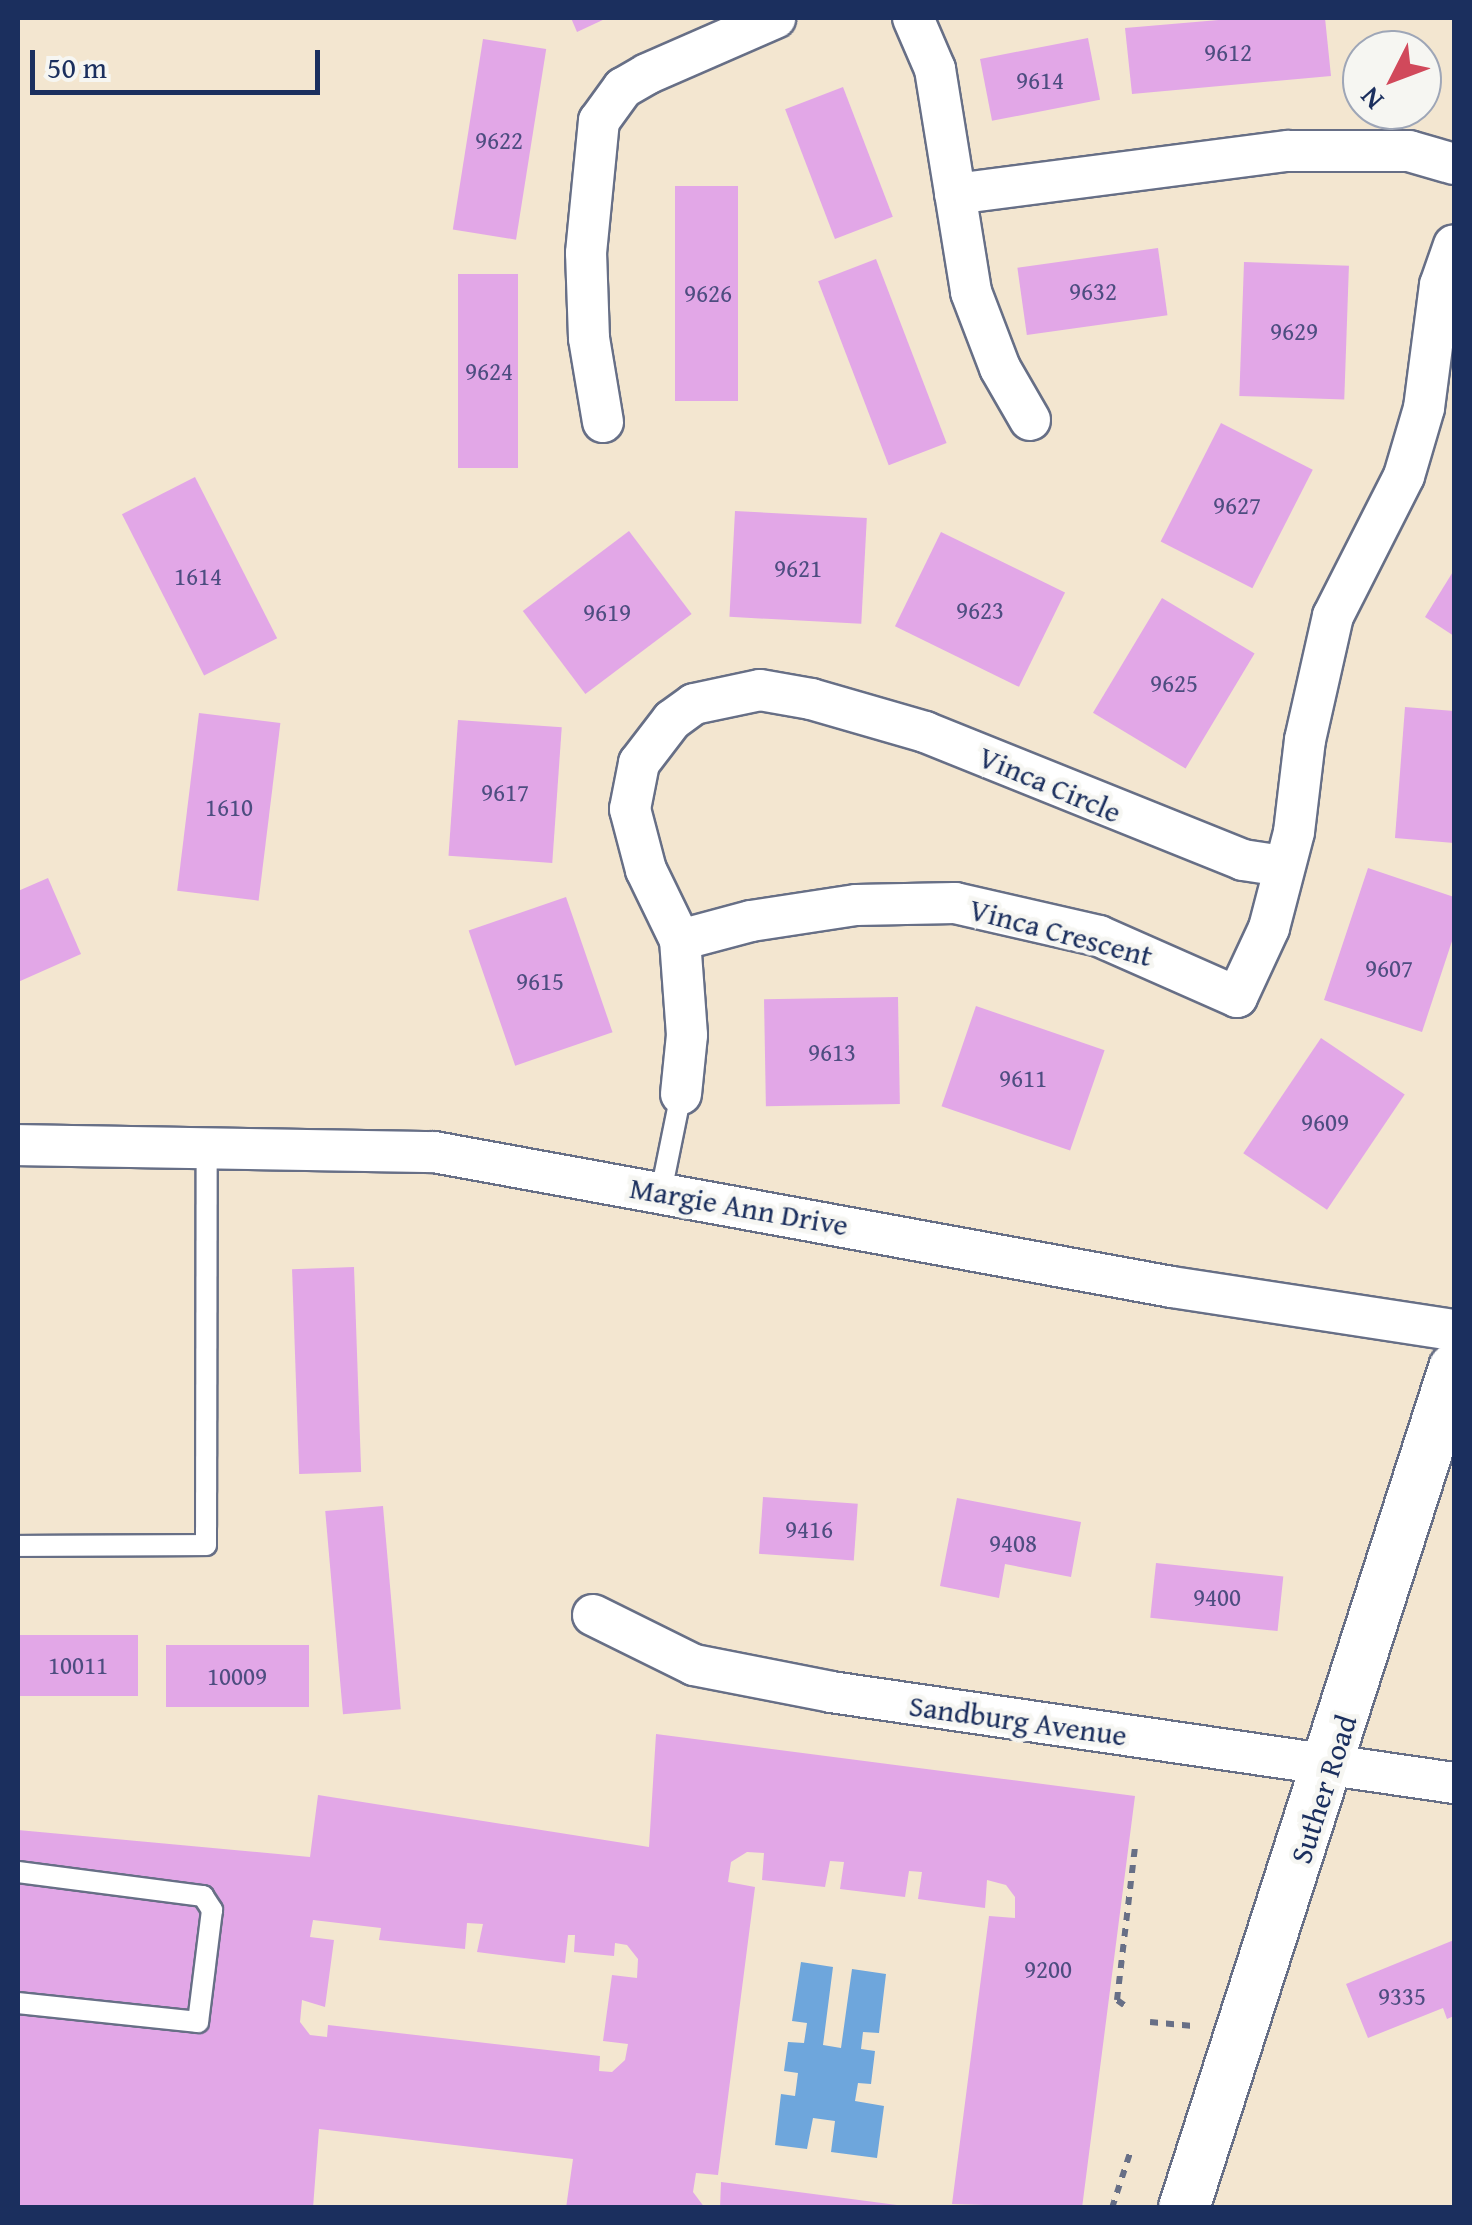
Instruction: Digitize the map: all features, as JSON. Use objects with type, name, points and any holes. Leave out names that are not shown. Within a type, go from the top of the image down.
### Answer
[{"type":"street","points":[[603,422],[589,338],[586,253],[599,121],[623,88],[775,18]]},
{"type":"street","points":[[913,18],[934,69],[971,292],[1000,368],[1030,420]]},
{"type":"street","points":[[955,194],[1288,151],[1409,151],[1454,164]]},
{"type":"street","points":[[1283,866],[1333,616],[1404,476],[1424,408],[1440,286],[1454,245]]},
{"type":"street","name":"Vinca Circle","points":[[680,1094],[687,1036],[680,940],[633,833],[632,788],[639,763],[672,720],[722,694],[760,690],[811,699],[925,732],[1141,823],[1243,860],[1283,866]]},
{"type":"street","name":"Vinca Crescent","points":[[680,940],[750,921],[856,905],[955,903],[1100,936],[1238,997],[1269,928],[1283,866]]},
{"type":"street","name":"Margie Ann Drive","points":[[18,1145],[208,1145],[434,1152],[1172,1287],[1454,1330]]},
{"type":"street","name":"Suther Road","points":[[1184,2208],[1331,1766],[1454,1368]]},
{"type":"street","name":"Sandburg Avenue","points":[[593,1615],[694,1666],[1454,1783]]},
{"type":"lane","name":"Vinca Circle","points":[[661,1192],[680,1094]]},
{"type":"lane","points":[[18,1546],[206,1545],[208,1145]]},
{"type":"lane","points":[[18,1872],[203,1896],[212,1910],[198,2022],[18,2003]]},
{"type":"path","points":[[1124,2005],[1117,2000],[1135,1846]]},
{"type":"path","points":[[1150,2022],[1192,2026]]},
{"type":"path","points":[[1112,2208],[1130,2153]]},
{"type":"water","points":[[801,1962],[833,1967],[823,2045],[841,2048],[852,1969],[886,1974],[879,2033],[863,2032],[861,2049],[875,2051],[871,2084],[858,2083],[855,2101],[884,2106],[877,2158],[831,2152],[835,2121],[813,2118],[807,2149],[775,2145],[781,2094],[795,2096],[798,2073],[784,2071],[788,2042],[804,2043],[807,2023],[792,2021]]},
{"type":"building","points":[[571,18],[607,18],[577,32]]},
{"type":"building","points":[[1242,18],[1325,18],[1331,76],[1132,94],[1125,28]]},
{"type":"building","points":[[1088,38],[1100,100],[992,121],[980,59]]},
{"type":"building","points":[[483,39],[546,49],[516,240],[453,230]]},
{"type":"building","points":[[843,87],[893,217],[835,239],[785,109]]},
{"type":"building","points":[[675,186],[738,186],[738,401],[675,401]]},
{"type":"building","points":[[1158,248],[1167,315],[1027,335],[1017,268]]},
{"type":"building","points":[[876,259],[947,443],[889,465],[818,281]]},
{"type":"building","points":[[1244,262],[1349,266],[1344,400],[1239,396]]},
{"type":"building","points":[[458,274],[518,274],[518,468],[458,468]]},
{"type":"building","points":[[1221,423],[1313,470],[1252,588],[1161,542]]},
{"type":"building","points":[[195,477],[277,638],[204,675],[122,514]]},
{"type":"building","points":[[735,511],[867,518],[861,624],[729,617]]},
{"type":"building","points":[[629,531],[692,614],[585,694],[523,611]]},
{"type":"building","points":[[941,532],[1065,592],[1019,687],[895,626]]},
{"type":"building","points":[[1454,570],[1454,636],[1425,617]]},
{"type":"building","points":[[1162,598],[1255,654],[1186,768],[1093,713]]},
{"type":"building","points":[[1405,707],[1454,711],[1454,843],[1395,838]]},
{"type":"building","points":[[199,713],[280,723],[259,901],[177,891]]},
{"type":"building","points":[[458,720],[562,727],[552,863],[449,856]]},
{"type":"building","points":[[1368,868],[1454,897],[1454,935],[1422,1032],[1324,1000]]},
{"type":"building","points":[[48,878],[81,954],[18,982],[18,891]]},
{"type":"building","points":[[566,897],[613,1032],[515,1066],[469,931]]},
{"type":"building","points":[[898,997],[900,1104],[766,1106],[764,999]]},
{"type":"building","points":[[976,1006],[1105,1050],[1070,1151],[941,1106]]},
{"type":"building","points":[[1321,1038],[1405,1094],[1327,1210],[1243,1153]]},
{"type":"building","points":[[354,1267],[361,1472],[299,1474],[292,1269]]},
{"type":"building","points":[[763,1497],[858,1504],[854,1560],[759,1554]]},
{"type":"building","points":[[957,1498],[1081,1522],[1071,1577],[1005,1564],[999,1598],[940,1586]]},
{"type":"building","points":[[383,1506],[401,1709],[343,1714],[325,1511]]},
{"type":"building","points":[[1156,1563],[1283,1576],[1278,1631],[1150,1618]]},
{"type":"building","points":[[18,1635],[138,1635],[138,1696],[18,1696]]},
{"type":"building","points":[[166,1645],[309,1645],[309,1707],[166,1707]]},
{"type":"building","points":[[656,1734],[1135,1796],[1082,2208],[952,2204],[989,1916],[1015,1918],[1015,1897],[1006,1885],[987,1880],[985,1908],[918,1899],[922,1872],[909,1871],[905,1897],[840,1889],[844,1862],[830,1861],[825,1887],[762,1880],[764,1853],[747,1852],[731,1862],[728,1882],[755,1887],[718,2175],[696,2173],[693,2192],[705,2208],[566,2208],[573,2159],[319,2129],[313,2208],[18,2208],[18,1830],[310,1857],[318,1795],[649,1847]],"holes":[[[313,1920],[381,1928],[379,1940],[465,1949],[467,1923],[483,1924],[477,1952],[565,1963],[568,1935],[575,1935],[574,1952],[614,1956],[615,1943],[627,1945],[638,1959],[637,1978],[612,1975],[603,2041],[628,2044],[625,2060],[612,2072],[599,2071],[600,2056],[328,2025],[327,2037],[310,2035],[300,2022],[302,2000],[325,2007],[334,1940],[310,1937]]]},
{"type":"building","points":[[1454,1940],[1454,2016],[1447,2019],[1443,2008],[1368,2038],[1346,1984]]},
{"type":"building","points":[[721,2182],[897,2205],[897,2208],[720,2208]]}]
